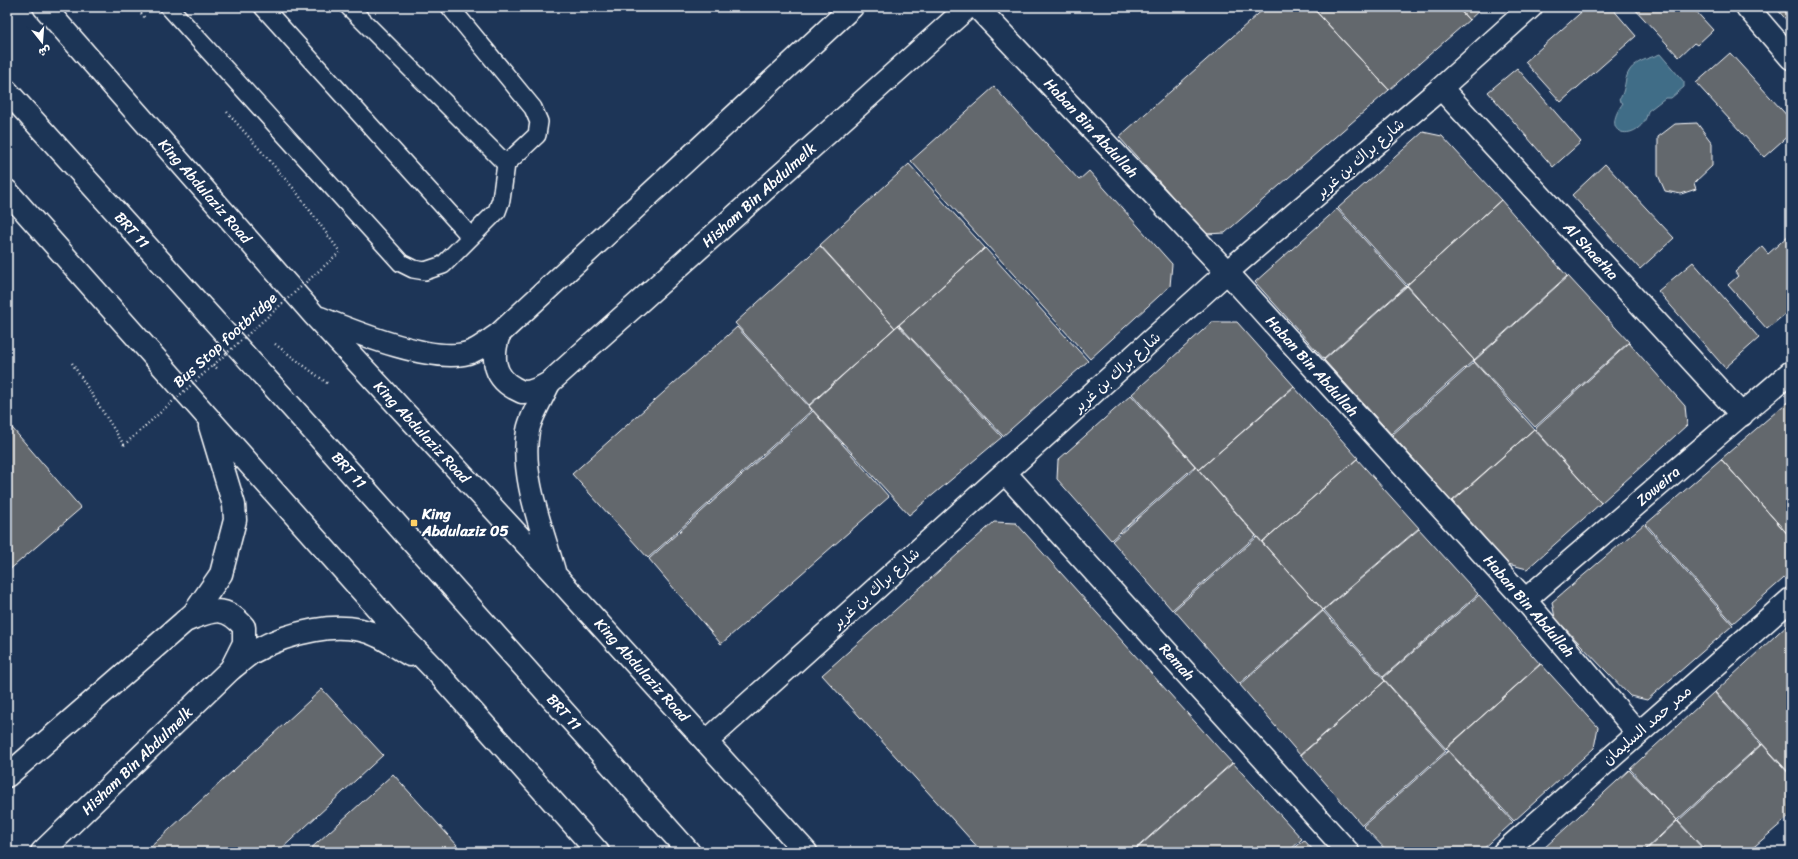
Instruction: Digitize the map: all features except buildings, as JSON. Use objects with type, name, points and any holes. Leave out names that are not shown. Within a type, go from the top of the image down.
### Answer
[{"type":"street","name":"King Abdulaziz Road","points":[[44,7],[314,316],[707,740],[806,852]]},
{"type":"street","points":[[314,316],[366,337],[416,350],[445,356],[473,352],[499,334],[852,7]]},
{"type":"street","name":"Hisham Bin Abdulmelk","points":[[549,384],[968,7]]},
{"type":"street","name":"Haban Bin Abdullah","points":[[977,7],[1227,272],[1525,600],[1638,733]]},
{"type":"street","name":"شارع براك بن غرير","points":[[707,740],[1227,272],[1441,88],[1531,7]]},
{"type":"street","points":[[1747,7],[1791,58]]},
{"type":"street","name":"Al Shaetha","points":[[1441,88],[1742,415]]},
{"type":"street","name":"BRT 11","points":[[7,91],[689,852]]},
{"type":"street","points":[[7,191],[402,636],[436,671],[598,852]]},
{"type":"street","points":[[499,334],[494,349],[495,367],[506,384],[522,392],[537,389],[549,384]]},
{"type":"street","name":"Zoweira","points":[[1525,600],[1791,372]]},
{"type":"street","points":[[549,384],[528,430],[526,463],[534,502],[556,576]]},
{"type":"street","points":[[7,776],[194,613],[221,574],[235,520],[234,505],[208,419]]},
{"type":"street","name":"Remah","points":[[1005,472],[1348,852]]},
{"type":"street","name":"ممر حمد السليمان","points":[[1504,852],[1791,599]]},
{"type":"street","points":[[185,621],[212,611],[228,612],[237,618],[244,627],[244,643],[231,669]]},
{"type":"street","points":[[231,669],[253,652],[290,636],[318,629],[330,629],[356,630],[377,635],[436,671]]},
{"type":"street","name":"Hisham Bin Abdulmelk","points":[[50,849],[231,669]]},
{"type":"lane","points":[[169,7],[401,263],[413,269],[425,271],[443,265],[497,211],[501,200],[506,164],[538,135],[538,122],[533,108],[450,7]]},
{"type":"lane","points":[[263,7],[471,237]]},
{"type":"lane","points":[[349,7],[506,164]]},
{"type":"path","name":"Bus Stop footbridge","points":[[72,364],[124,445],[340,252],[295,190]]},
{"type":"path","points":[[254,328],[260,333]]},
{"type":"path","points":[[272,342],[327,383]]},
{"type":"water","points":[[1660,54],[1684,82],[1684,87],[1671,98],[1665,98],[1648,111],[1644,121],[1638,128],[1631,132],[1618,130],[1615,124],[1616,115],[1623,103],[1619,100],[1623,92],[1628,73],[1639,62]]},
{"type":"place","name":"King Abdulaziz 05","points":[[414,523]]}]
